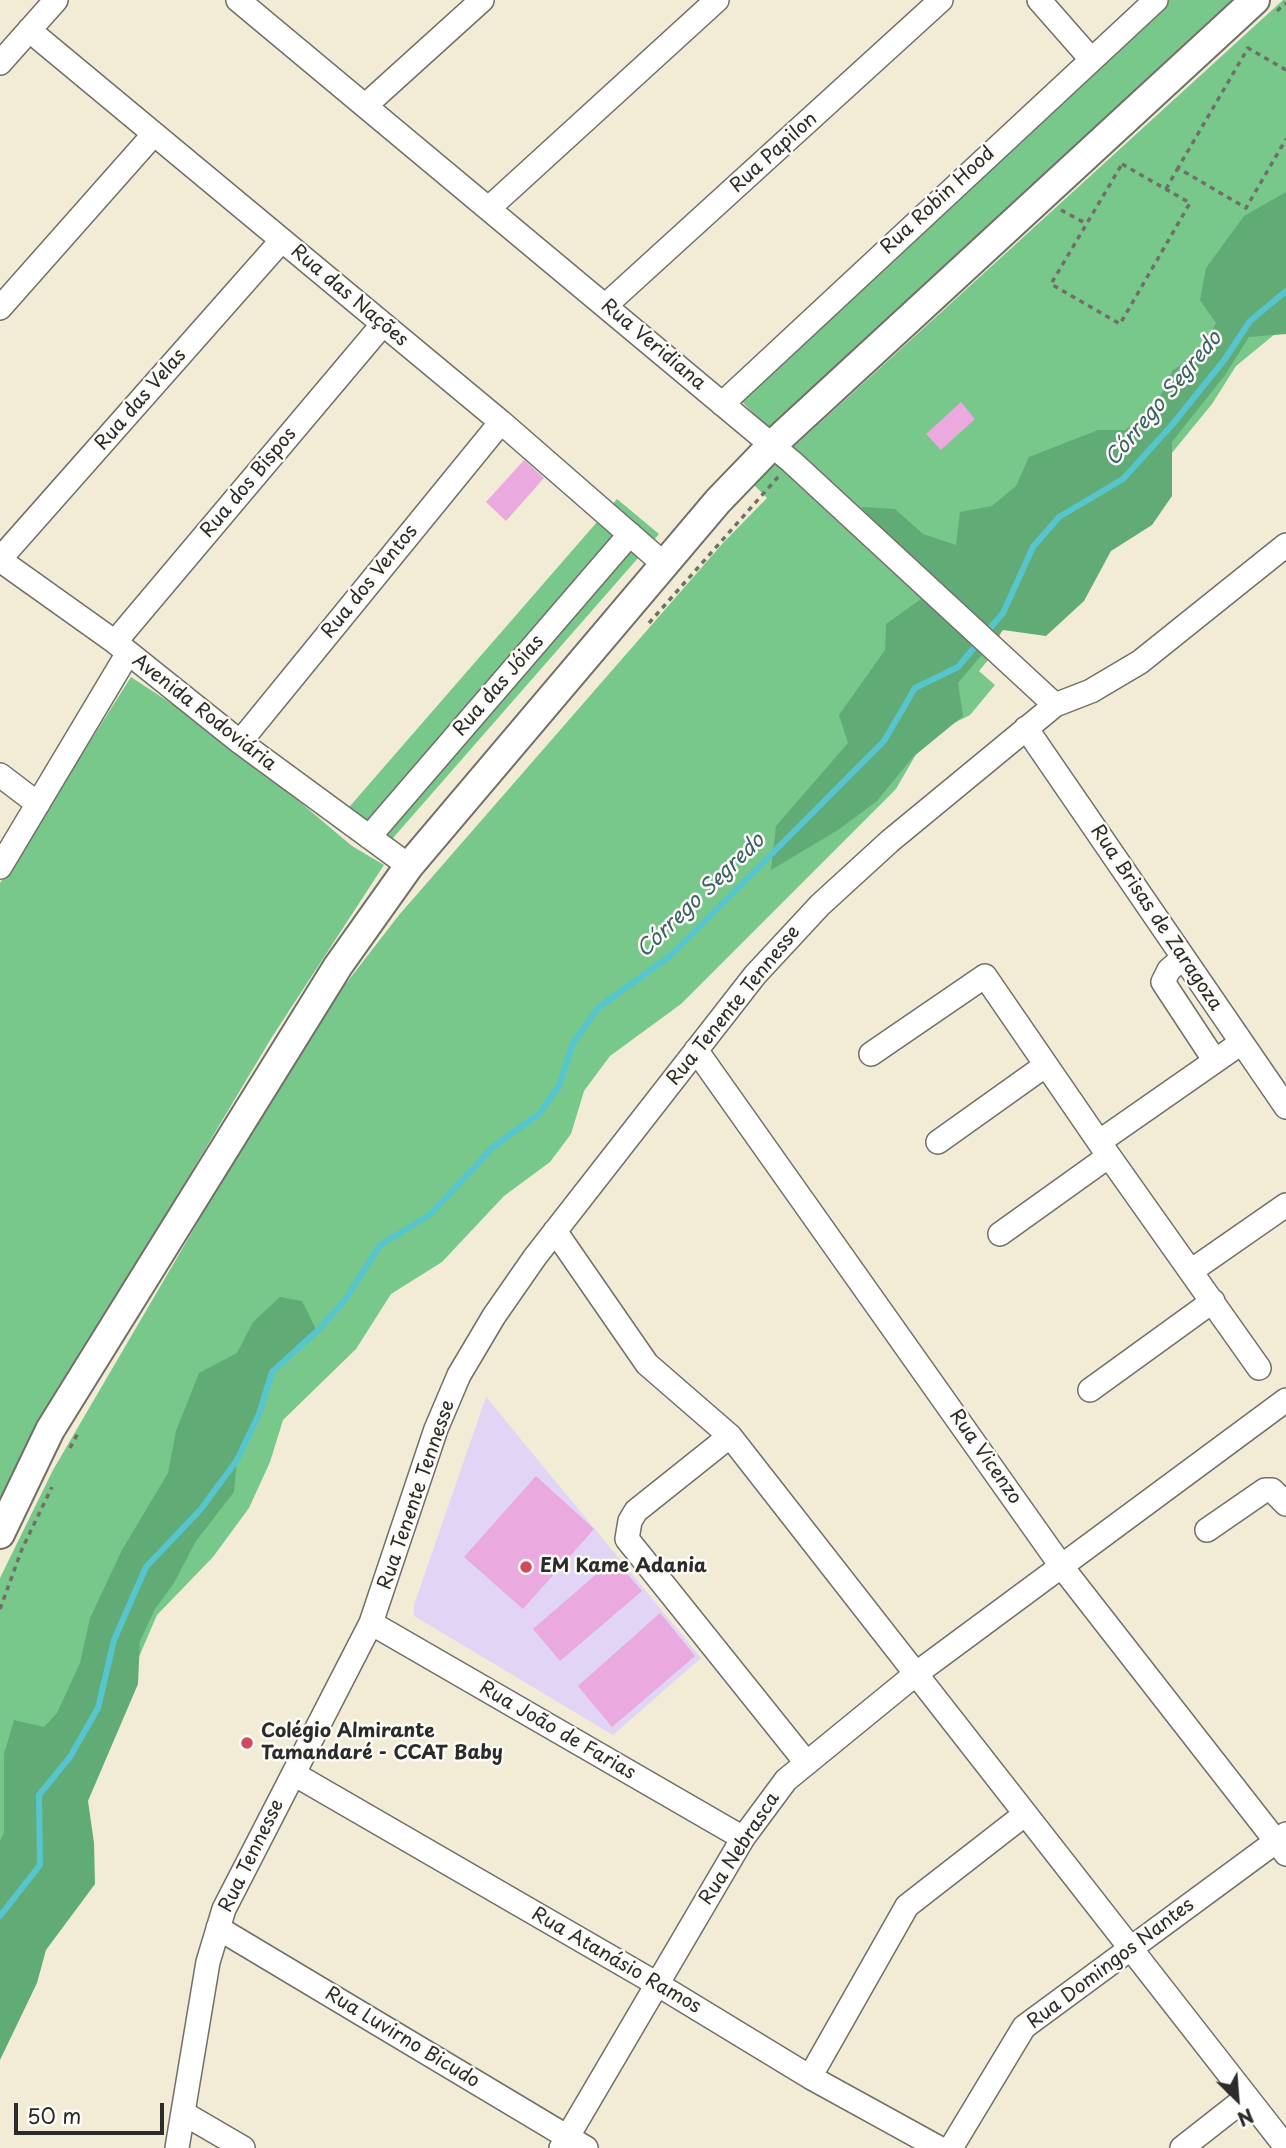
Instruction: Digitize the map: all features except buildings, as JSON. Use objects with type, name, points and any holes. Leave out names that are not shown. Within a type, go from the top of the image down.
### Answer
[{"type":"main road","points":[[0,1534],[50,1430],[338,966],[409,866],[718,501],[782,454],[1263,8]]},
{"type":"street","points":[[0,63],[56,0]]},
{"type":"street","points":[[366,106],[482,0]]},
{"type":"street","points":[[489,208],[717,0]]},
{"type":"street","name":"Rua Papilon","points":[[606,305],[942,0]]},
{"type":"street","points":[[1038,0],[1090,58]]},
{"type":"street","name":"Rua Robin Hood","points":[[722,404],[1090,58],[1156,0]]},
{"type":"street","name":"Rua Veridiana","points":[[249,3],[366,106],[782,454],[1055,705]]},
{"type":"street","name":"Rua das Nações","points":[[29,30],[501,422],[665,565]]},
{"type":"street","points":[[0,309],[155,134]]},
{"type":"street","name":"Rua das Velas","points":[[0,559],[282,240]]},
{"type":"street","name":"Rua dos Bispos","points":[[0,867],[38,804],[122,648],[383,324]]},
{"type":"street","name":"Rua dos Ventos","points":[[240,742],[501,422]]},
{"type":"street","name":"Rua das Jóias","points":[[369,837],[630,534]]},
{"type":"street","name":"Rua Tenente Tennesse","points":[[371,1623],[436,1429],[460,1375],[494,1316],[555,1231],[755,975],[820,905],[890,841],[1055,705],[1091,691],[1140,662],[1286,545]]},
{"type":"street","name":"Avenida Rodoviária","points":[[0,559],[122,648],[240,742],[409,866]]},
{"type":"street","name":"Rua Brisas de Zaragoza","points":[[1026,729],[1286,1107]]},
{"type":"street","points":[[0,775],[38,804]]},
{"type":"street","points":[[1183,958],[1169,970],[1164,982],[1215,1061]]},
{"type":"street","points":[[871,1054],[985,976],[1259,1368]]},
{"type":"street","points":[[999,1234],[1241,1042]]},
{"type":"street","name":"Rua Vicenzo","points":[[696,1050],[1062,1567],[1283,1843]]},
{"type":"street","points":[[938,1142],[1046,1065]]},
{"type":"street","points":[[1191,1271],[1286,1205]]},
{"type":"street","points":[[555,1231],[648,1364],[730,1436],[1286,2147]]},
{"type":"street","points":[[1090,1390],[1213,1301]]},
{"type":"street","name":"Rua Nebrasca","points":[[571,2144],[657,1984],[743,1838],[786,1780],[805,1761],[917,1673],[1286,1400]]},
{"type":"street","points":[[730,1436],[636,1511],[630,1521],[627,1539],[805,1761]]},
{"type":"street","points":[[1207,1530],[1265,1490],[1278,1494],[1286,1504]]},
{"type":"street","name":"Rua Tennesse","points":[[177,2148],[208,1962],[225,1909],[371,1623]]},
{"type":"street","name":"Rua João de Farias","points":[[371,1623],[743,1838]]},
{"type":"street","name":"Rua Atanásio Ramos","points":[[294,1773],[657,1984],[810,2077],[939,2148]]},
{"type":"street","points":[[810,2077],[907,1906],[1024,1815]]},
{"type":"street","name":"Rua Domingos Nantes","points":[[950,2148],[1024,2027],[1130,1949],[1283,1843]]},
{"type":"street","name":"Rua Luvirno Bicudo","points":[[218,1928],[571,2144]]},
{"type":"street","points":[[1182,2148],[1247,2097]]},
{"type":"street","points":[[183,2113],[243,2148]]},
{"type":"path","points":[[1263,8],[1286,3]]},
{"type":"path","points":[[1166,189],[1248,48],[1286,70]]},
{"type":"path","points":[[1178,168],[1246,208],[1286,139]]},
{"type":"path","points":[[1122,164],[1166,189],[1190,203],[1119,324],[1051,284],[1122,164]]},
{"type":"path","points":[[1053,218],[1072,201]]},
{"type":"path","points":[[648,624],[782,454]]},
{"type":"path","points":[[66,1455],[85,1422]]},
{"type":"path","points":[[0,1609],[22,1549],[55,1480]]},
{"type":"shaded area","name":"EM Kame Adania","points":[[486,1397],[701,1658],[613,1735],[414,1616],[414,1605]]},
{"type":"green space","points":[[1166,0],[1246,0],[1034,194],[769,428],[741,401]]},
{"type":"green space","points":[[1286,0],[1286,325],[1236,366],[1212,404],[1158,470],[1019,593],[989,659],[979,671],[995,685],[970,715],[926,737],[896,789],[681,1004],[610,1056],[584,1091],[571,1134],[550,1162],[504,1196],[442,1262],[391,1294],[356,1349],[283,1420],[270,1462],[249,1508],[213,1557],[157,1615],[0,1979],[0,1578],[53,1470],[289,1066],[341,990],[399,915],[723,543],[767,498],[753,484]]},
{"type":"green space","points":[[1286,192],[1286,334],[1249,337],[1225,375],[1172,442],[1172,496],[1152,525],[1111,551],[1084,601],[1046,636],[1003,630],[958,683],[963,716],[913,757],[877,801],[838,830],[771,870],[776,826],[848,743],[839,715],[885,650],[886,624],[921,599],[935,578],[882,531],[861,507],[895,509],[923,534],[956,545],[960,512],[992,506],[1016,486],[1029,457],[1098,430],[1125,430],[1154,408],[1173,370],[1199,353],[1216,323],[1200,300],[1206,268],[1244,216]]},
{"type":"green space","points":[[617,499],[659,534],[386,846],[344,813]]},
{"type":"green space","points":[[131,677],[224,738],[352,846],[384,865],[272,1037],[42,1422],[0,1504],[0,883]]},
{"type":"green space","points":[[280,1297],[302,1301],[317,1331],[272,1372],[259,1414],[237,1460],[234,1492],[196,1541],[174,1583],[155,1609],[140,1641],[138,1684],[88,1801],[94,1843],[95,1884],[46,1950],[37,1983],[0,2060],[0,1841],[4,1832],[4,1754],[14,1720],[44,1727],[57,1713],[80,1663],[90,1618],[122,1550],[168,1473],[176,1431],[199,1373],[237,1353],[253,1322]]},
{"type":"waterway","name":"Córrego Segredo","points":[[985,634],[1003,613],[1033,547],[1059,517],[1123,479],[1172,425],[1225,359],[1250,321],[1286,291]]},
{"type":"waterway","name":"Córrego Segredo","points":[[0,1916],[40,1865],[39,1795],[70,1757],[98,1708],[114,1640],[146,1567],[201,1509],[237,1460],[259,1414],[272,1372],[317,1331],[345,1300],[380,1245],[431,1214],[493,1147],[539,1114],[559,1086],[573,1043],[598,1008],[670,956],[884,741],[915,688],[958,667],[978,643]]},
{"type":"place","name":"EM Kame Adania","points":[[526,1567]]},
{"type":"place","name":"Colégio Almirante Tamandaré - CCAT Baby","points":[[247,1743]]}]
